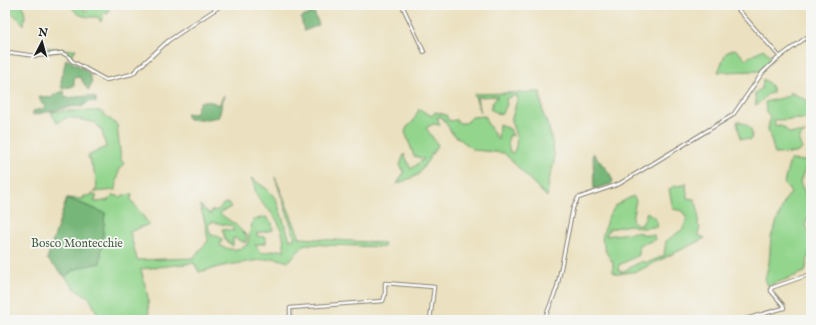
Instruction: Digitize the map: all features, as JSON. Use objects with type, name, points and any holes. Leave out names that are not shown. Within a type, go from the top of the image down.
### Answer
[{"type":"street","points":[[5,55],[14,53],[36,56],[62,53],[68,56],[72,61],[106,80],[129,76],[136,72],[168,41],[222,5]]},
{"type":"street","points":[[402,5],[424,52]]},
{"type":"street","points":[[734,5],[780,57]]},
{"type":"street","points":[[544,320],[558,288],[573,208],[578,198],[620,184],[733,115],[763,72],[780,57],[811,34]]},
{"type":"street","points":[[5,85],[5,119]]},
{"type":"street","points":[[742,320],[784,308],[771,291],[771,288],[811,274]]},
{"type":"street","points":[[290,320],[290,308],[383,301],[385,295],[385,283],[434,287],[430,320]]},
{"type":"green space","points":[[7,5],[23,5],[25,16],[24,25],[10,12],[5,13],[5,7],[12,8],[15,6]]},
{"type":"green space","points":[[63,5],[85,5],[85,12],[92,5],[113,5],[109,8],[108,14],[104,12],[101,22],[98,17],[80,15],[72,7]]},
{"type":"green space","points":[[314,12],[319,25],[304,31],[301,18]]},
{"type":"green space","points":[[40,46],[65,50],[76,49],[72,55],[62,51],[38,53]]},
{"type":"green space","points":[[735,49],[746,59],[763,49],[771,56],[775,54],[776,56],[761,71],[718,72],[726,53]]},
{"type":"green space","points":[[66,59],[81,67],[89,74],[91,84],[89,90],[80,77],[74,78],[74,86],[62,89],[61,81]]},
{"type":"green space","points":[[763,79],[771,86],[773,93],[768,94],[756,106],[755,93],[762,88]]},
{"type":"green space","points":[[64,91],[65,98],[89,96],[96,98],[96,103],[89,101],[82,107],[75,106],[33,115],[33,111],[42,109],[46,105],[42,104],[38,96],[51,98],[54,95]]},
{"type":"green space","points":[[540,92],[543,114],[549,128],[554,152],[554,163],[549,180],[547,197],[504,153],[474,150],[452,133],[442,117],[437,117],[440,125],[433,124],[426,128],[438,145],[418,175],[397,184],[404,172],[400,165],[404,154],[411,169],[424,159],[414,156],[405,132],[407,127],[413,122],[419,109],[432,116],[435,112],[446,115],[449,121],[456,120],[460,123],[466,123],[472,117],[485,116],[486,121],[498,140],[499,124],[510,129],[513,136],[509,135],[508,144],[510,152],[513,153],[516,141],[511,122],[518,96],[512,96],[506,99],[507,105],[501,115],[490,109],[498,96],[477,97],[481,113],[474,94]]},
{"type":"green space","points":[[790,92],[808,101],[811,99],[811,116],[807,119],[774,120],[775,125],[784,127],[789,133],[805,133],[801,136],[799,141],[802,149],[796,153],[775,154],[768,129],[770,118],[766,111],[765,102],[789,96]]},
{"type":"green space","points":[[224,95],[219,117],[207,119],[188,119],[186,113],[195,114],[200,102],[205,101],[219,105]]},
{"type":"green space","points":[[100,111],[117,125],[121,160],[125,164],[119,169],[118,178],[116,180],[116,190],[94,192],[97,188],[95,174],[88,156],[106,147],[102,131],[96,123],[68,117],[57,123],[51,112]]},
{"type":"green space","points":[[737,121],[749,127],[752,132],[751,140],[740,138]]},
{"type":"green space","points":[[593,153],[610,174],[613,181],[611,184],[594,189]]},
{"type":"green space","points":[[790,160],[808,161],[800,182],[806,195],[810,211],[805,226],[811,231],[811,245],[805,272],[768,286],[765,279],[769,263],[771,237],[785,200],[791,193],[784,183]]},
{"type":"green space","points":[[275,177],[300,238],[384,243],[384,247],[305,244],[288,262],[275,258],[227,265],[199,272],[194,263],[141,269],[148,297],[149,320],[99,320],[89,297],[75,289],[65,277],[77,269],[100,263],[105,213],[67,198],[84,199],[83,196],[93,194],[96,195],[96,199],[94,200],[95,202],[108,200],[113,195],[121,197],[124,194],[125,196],[130,194],[132,195],[131,200],[149,224],[130,232],[137,260],[193,258],[208,241],[206,226],[200,205],[211,215],[211,211],[218,210],[223,204],[229,203],[231,207],[219,213],[236,225],[247,236],[245,243],[233,238],[233,246],[226,241],[222,229],[234,231],[232,226],[212,222],[208,226],[211,235],[222,239],[220,246],[234,249],[247,245],[253,220],[266,217],[272,223],[273,230],[257,233],[257,236],[266,237],[266,243],[255,245],[261,253],[278,250],[284,251],[283,237],[280,227],[276,219],[258,198],[251,178],[267,189],[276,199],[290,240],[295,238]]},
{"type":"green space","points":[[686,182],[687,198],[694,199],[698,209],[698,225],[700,227],[698,235],[705,238],[638,271],[618,274],[613,272],[613,263],[606,252],[602,239],[607,219],[616,205],[633,196],[636,200],[632,220],[636,224],[642,225],[647,212],[656,219],[657,227],[640,228],[630,225],[609,229],[606,236],[636,232],[654,235],[655,240],[639,245],[639,255],[619,265],[618,270],[622,272],[642,261],[646,263],[664,256],[666,241],[683,229],[687,219],[682,211],[673,209],[669,189],[675,186],[684,185]]},
{"type":"green space","name":"Bosco Montecchie","points":[[67,198],[105,213],[100,263],[72,271],[65,277],[47,259]]}]
